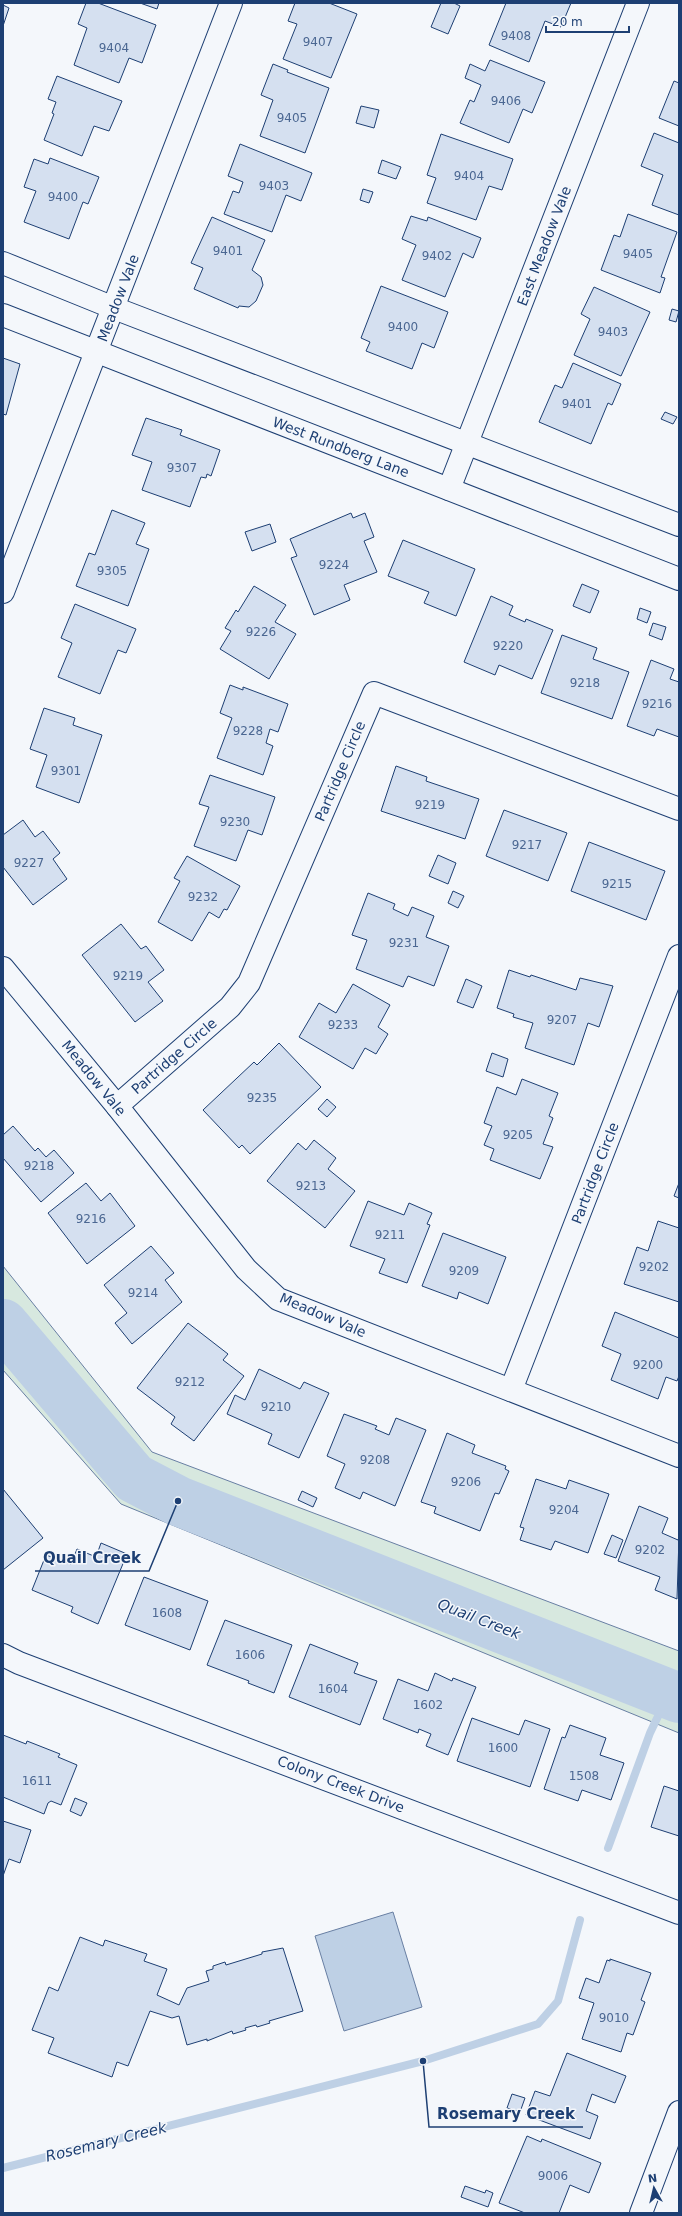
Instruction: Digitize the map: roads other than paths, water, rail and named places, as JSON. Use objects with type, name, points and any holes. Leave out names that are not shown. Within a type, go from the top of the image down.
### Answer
[{"type":"street","name":"Meadow Vale","points":[[3,592],[231,3]]},
{"type":"street","name":"East Meadow Vale","points":[[449,489],[638,3]]},
{"type":"street","points":[[3,263],[114,308],[467,442],[679,525]]},
{"type":"street","name":"West Rundberg Lane","points":[[3,315],[679,579]]},
{"type":"street","name":"Partridge Circle","points":[[117,1106],[230,1007],[249,983],[374,692],[679,809]]},
{"type":"street","name":"Partridge Circle","points":[[511,1390],[679,956]]},
{"type":"street","name":"Meadow Vale","points":[[3,968],[117,1106],[246,1270],[278,1299],[679,1456]]},
{"type":"street","name":"Colony Creek Drive","points":[[3,1655],[20,1663],[679,1913]]},
{"type":"street","points":[[641,2213],[679,2112]]},
{"type":"water","points":[[393,1912],[422,2007],[344,2031],[315,1936]]},
{"type":"waterway","name":"Quail Creek","points":[[3,1324],[134,1478],[178,1501],[679,1698]]},
{"type":"waterway","points":[[608,1848],[650,1733],[661,1710],[679,1697]]},
{"type":"waterway","name":"Rosemary Creek","points":[[3,2168],[423,2061],[538,2024],[558,2001],[580,1920]]},
{"type":"place","name":"Quail Creek","points":[[178,1501]]},
{"type":"place","name":"Rosemary Creek","points":[[423,2061]]}]
